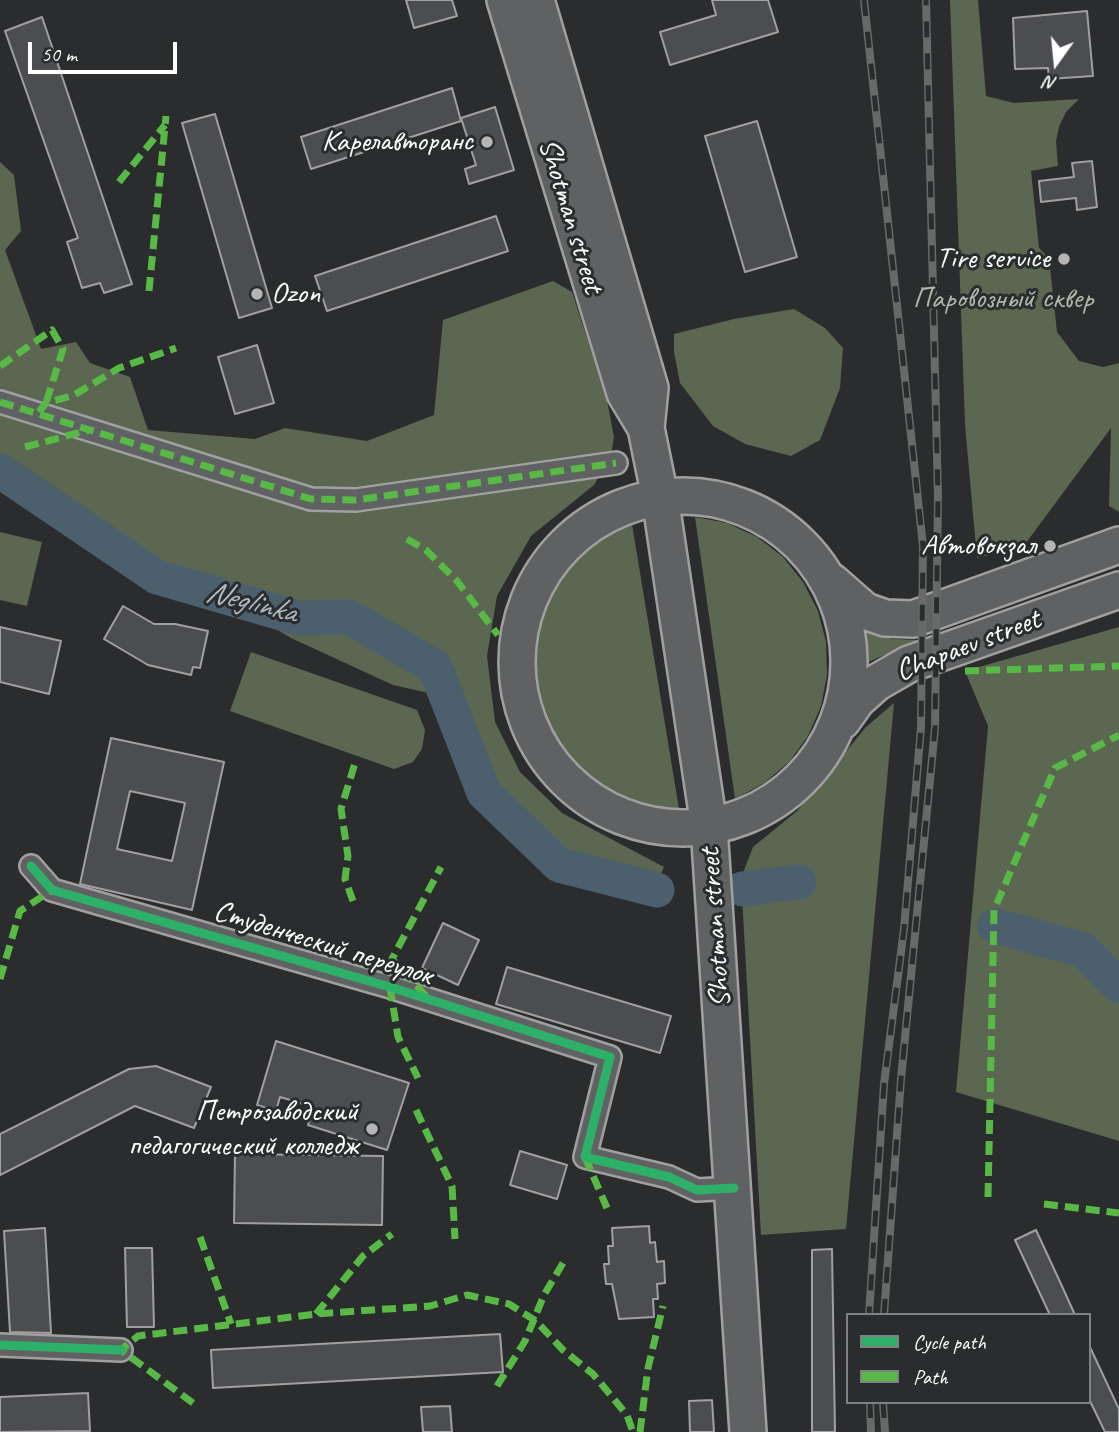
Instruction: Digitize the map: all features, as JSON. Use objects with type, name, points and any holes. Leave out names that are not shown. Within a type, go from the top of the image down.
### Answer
[{"type":"main road","name":"Shotman street","points":[[505,0],[625,393],[646,428]]},
{"type":"main road","name":"Shotman street","points":[[536,0],[650,388],[646,428],[660,497],[709,826],[748,1432]]},
{"type":"main road","name":"Chapaev street","points":[[1119,545],[913,619],[885,618],[865,611],[825,576],[789,534],[754,512],[715,499],[660,497],[639,501],[598,519],[572,538],[550,562],[528,600],[522,621],[517,643],[518,686],[527,718],[540,748],[568,782],[585,796],[613,812],[644,824],[666,827],[709,826],[762,809],[785,794],[822,753],[835,729],[857,700],[876,682],[909,664],[1119,590]]},
{"type":"main road","name":"Chapaev street","points":[[825,576],[844,617],[848,640],[848,685],[835,729]]},
{"type":"street","points":[[0,402],[311,499],[356,500],[616,463]]},
{"type":"street","name":"Студенческий переулок","points":[[31,866],[52,890],[390,987],[610,1057],[585,1157],[669,1177],[697,1190],[734,1188]]},
{"type":"street","points":[[0,1345],[121,1350]]},
{"type":"green space","name":"Паровозный сквер","points":[[950,0],[978,0],[986,96],[1014,103],[1079,99],[1066,112],[1059,127],[1056,141],[1058,166],[1031,171],[1039,248],[1049,258],[1057,332],[1079,361],[1103,367],[1119,363],[1119,512],[1109,506],[1111,428],[1023,547],[977,558],[965,425]]},
{"type":"green space","points":[[0,162],[14,175],[21,231],[5,250],[41,349],[76,342],[90,363],[130,377],[148,430],[255,439],[285,428],[367,441],[434,415],[443,320],[553,281],[572,292],[606,395],[614,437],[611,455],[594,485],[531,536],[497,596],[487,656],[495,722],[520,772],[562,813],[664,867],[657,883],[567,861],[512,810],[433,694],[393,685],[291,638],[239,607],[192,594],[149,577],[95,547],[89,516],[15,473],[0,453]]},
{"type":"green space","points":[[794,309],[825,328],[843,348],[840,388],[820,440],[791,456],[745,444],[713,426],[680,383],[674,352],[674,334],[734,319]]},
{"type":"green space","points":[[695,517],[727,523],[757,537],[783,557],[803,582],[818,611],[826,642],[827,675],[821,706],[808,736],[789,762],[764,783],[735,799]]},
{"type":"green space","points":[[632,524],[679,809],[647,805],[618,795],[591,778],[568,756],[551,731],[539,701],[534,670],[536,639],[544,608],[559,581],[579,557],[604,537]]},
{"type":"green space","points":[[0,532],[42,542],[27,606],[0,600]]},
{"type":"green space","points":[[853,627],[892,639],[919,640],[866,663],[855,672],[858,658]]},
{"type":"green space","points":[[1119,627],[1119,1141],[956,1092],[988,726],[965,671]]},
{"type":"green space","points":[[251,652],[417,710],[425,730],[422,749],[413,762],[394,769],[230,711]]},
{"type":"green space","points":[[894,703],[846,1229],[761,1235],[741,878],[753,847],[797,811],[866,727]]},
{"type":"building","points":[[406,0],[452,0],[457,16],[414,28]]},
{"type":"building","points":[[712,0],[768,0],[778,32],[670,65],[660,32],[716,15]]},
{"type":"building","points":[[1087,11],[1093,76],[1049,79],[1048,68],[1015,69],[1013,18]]},
{"type":"building","points":[[42,17],[132,284],[104,293],[100,283],[82,288],[67,242],[78,238],[5,31]]},
{"type":"building","points":[[452,88],[461,121],[311,169],[301,137]]},
{"type":"building","name":"Карелавторанс","points":[[495,107],[514,170],[469,184],[465,169],[476,165],[461,118]]},
{"type":"building","points":[[215,114],[272,308],[239,318],[182,123]]},
{"type":"building","points":[[757,121],[797,257],[745,272],[705,136]]},
{"type":"building","points":[[1092,161],[1097,207],[1077,210],[1076,198],[1041,202],[1039,181],[1074,177],[1072,163]]},
{"type":"building","points":[[496,216],[508,251],[327,311],[315,276]]},
{"type":"building","points":[[257,345],[274,403],[235,414],[218,357]]},
{"type":"building","points":[[123,606],[154,624],[175,624],[208,631],[200,668],[193,667],[191,675],[148,665],[104,639]]},
{"type":"building","points":[[0,627],[61,641],[49,694],[0,682]]},
{"type":"building","points":[[111,738],[224,762],[192,910],[80,884]],"holes":[[[130,791],[185,803],[172,861],[117,849]]]},
{"type":"building","points":[[443,923],[479,940],[458,985],[422,968]]},
{"type":"building","points":[[507,967],[671,1016],[660,1053],[496,1004]]},
{"type":"building","points":[[276,1041],[409,1083],[387,1150],[308,1125],[313,1107],[280,1097],[276,1111],[257,1105]]},
{"type":"building","points":[[156,1066],[211,1087],[194,1128],[135,1106],[0,1175],[0,1134],[129,1069]]},
{"type":"building","points":[[520,1151],[567,1165],[557,1199],[510,1185]]},
{"type":"building","points":[[235,1154],[383,1156],[382,1225],[234,1223]]},
{"type":"building","points":[[649,1226],[650,1243],[655,1242],[657,1262],[664,1261],[665,1283],[657,1284],[658,1299],[653,1299],[654,1317],[619,1319],[612,1284],[606,1284],[604,1264],[609,1264],[608,1246],[613,1246],[612,1228]]},
{"type":"building","points":[[45,1228],[51,1333],[10,1332],[4,1231]]},
{"type":"building","points":[[1036,1230],[1074,1313],[1049,1313],[1015,1240]]},
{"type":"building","points":[[125,1248],[152,1248],[154,1327],[127,1327]]},
{"type":"building","points":[[832,1249],[835,1432],[812,1432],[812,1250]]},
{"type":"building","points":[[500,1334],[503,1372],[213,1388],[211,1350]]},
{"type":"building","points":[[1091,1349],[1119,1409],[1119,1432],[1105,1432],[1091,1403]]},
{"type":"building","points":[[88,1393],[90,1431],[0,1432],[0,1397]]},
{"type":"building","points":[[712,1400],[714,1432],[690,1432],[689,1401]]},
{"type":"building","points":[[450,1406],[452,1432],[423,1432],[421,1407]]},
{"type":"waterway","name":"Neglinka","points":[[0,471],[157,577],[298,618],[349,617],[435,667],[484,793],[559,865],[657,890]]},
{"type":"waterway","name":"Neglinka","points":[[742,889],[799,882]]},
{"type":"waterway","name":"Neglinka","points":[[995,926],[1084,950],[1119,986]]},
{"type":"railway","points":[[864,0],[923,546],[921,727],[904,929],[884,1084],[869,1313]]},
{"type":"railway","points":[[884,1313],[901,1079],[935,728],[938,496],[926,0]]},
{"type":"railway","points":[[870,1404],[871,1432]]},
{"type":"railway","points":[[883,1404],[885,1432]]},
{"type":"marked path","points":[[149,291],[166,116]]},
{"type":"marked path","points":[[119,182],[165,125]]},
{"type":"marked path","points":[[0,366],[52,330],[63,349],[46,403]]},
{"type":"marked path","points":[[39,412],[46,403],[74,395],[119,368],[176,348]]},
{"type":"marked path","points":[[0,402],[311,499],[356,500],[616,463]]},
{"type":"marked path","points":[[25,447],[89,430]]},
{"type":"marked path","points":[[407,539],[426,550],[457,581],[498,635]]},
{"type":"marked path","points":[[965,671],[1119,666]]},
{"type":"marked path","points":[[988,1197],[994,910],[1055,768],[1119,735]]},
{"type":"marked path","points":[[353,901],[345,879],[348,856],[341,809],[355,763]]},
{"type":"marked path","points":[[426,996],[392,959],[441,867]]},
{"type":"marked path","points":[[0,979],[20,911],[52,890]]},
{"type":"marked path","points":[[390,987],[398,1037],[418,1078]]},
{"type":"marked path","points":[[416,1110],[452,1186],[455,1239]]},
{"type":"marked path","points":[[585,1157],[607,1208]]},
{"type":"marked path","points":[[1044,1204],[1119,1213]]},
{"type":"marked path","points":[[316,1314],[363,1256],[392,1234]]},
{"type":"marked path","points":[[200,1237],[231,1324]]},
{"type":"marked path","points":[[497,1386],[525,1341],[544,1295],[563,1263]]},
{"type":"marked path","points":[[193,1403],[121,1350],[138,1336],[316,1314],[430,1306],[467,1295],[509,1304],[536,1321],[563,1350],[593,1374],[627,1415],[633,1432]]},
{"type":"marked path","points":[[640,1432],[648,1368],[663,1306]]},
{"type":"cycle path","points":[[31,866],[52,890],[390,987],[610,1057],[585,1157],[669,1177],[697,1190],[734,1188]]},
{"type":"cycle path","points":[[0,1345],[121,1350]]},
{"type":"place","name":"Карелавторанс","points":[[487,142]]},
{"type":"place","name":"Tire service","points":[[1064,259]]},
{"type":"place","name":"Ozon","points":[[257,294]]},
{"type":"place","name":"Автовокзал","points":[[1050,546]]},
{"type":"place","name":"Петрозаводский педагогический колледж","points":[[372,1129]]}]
